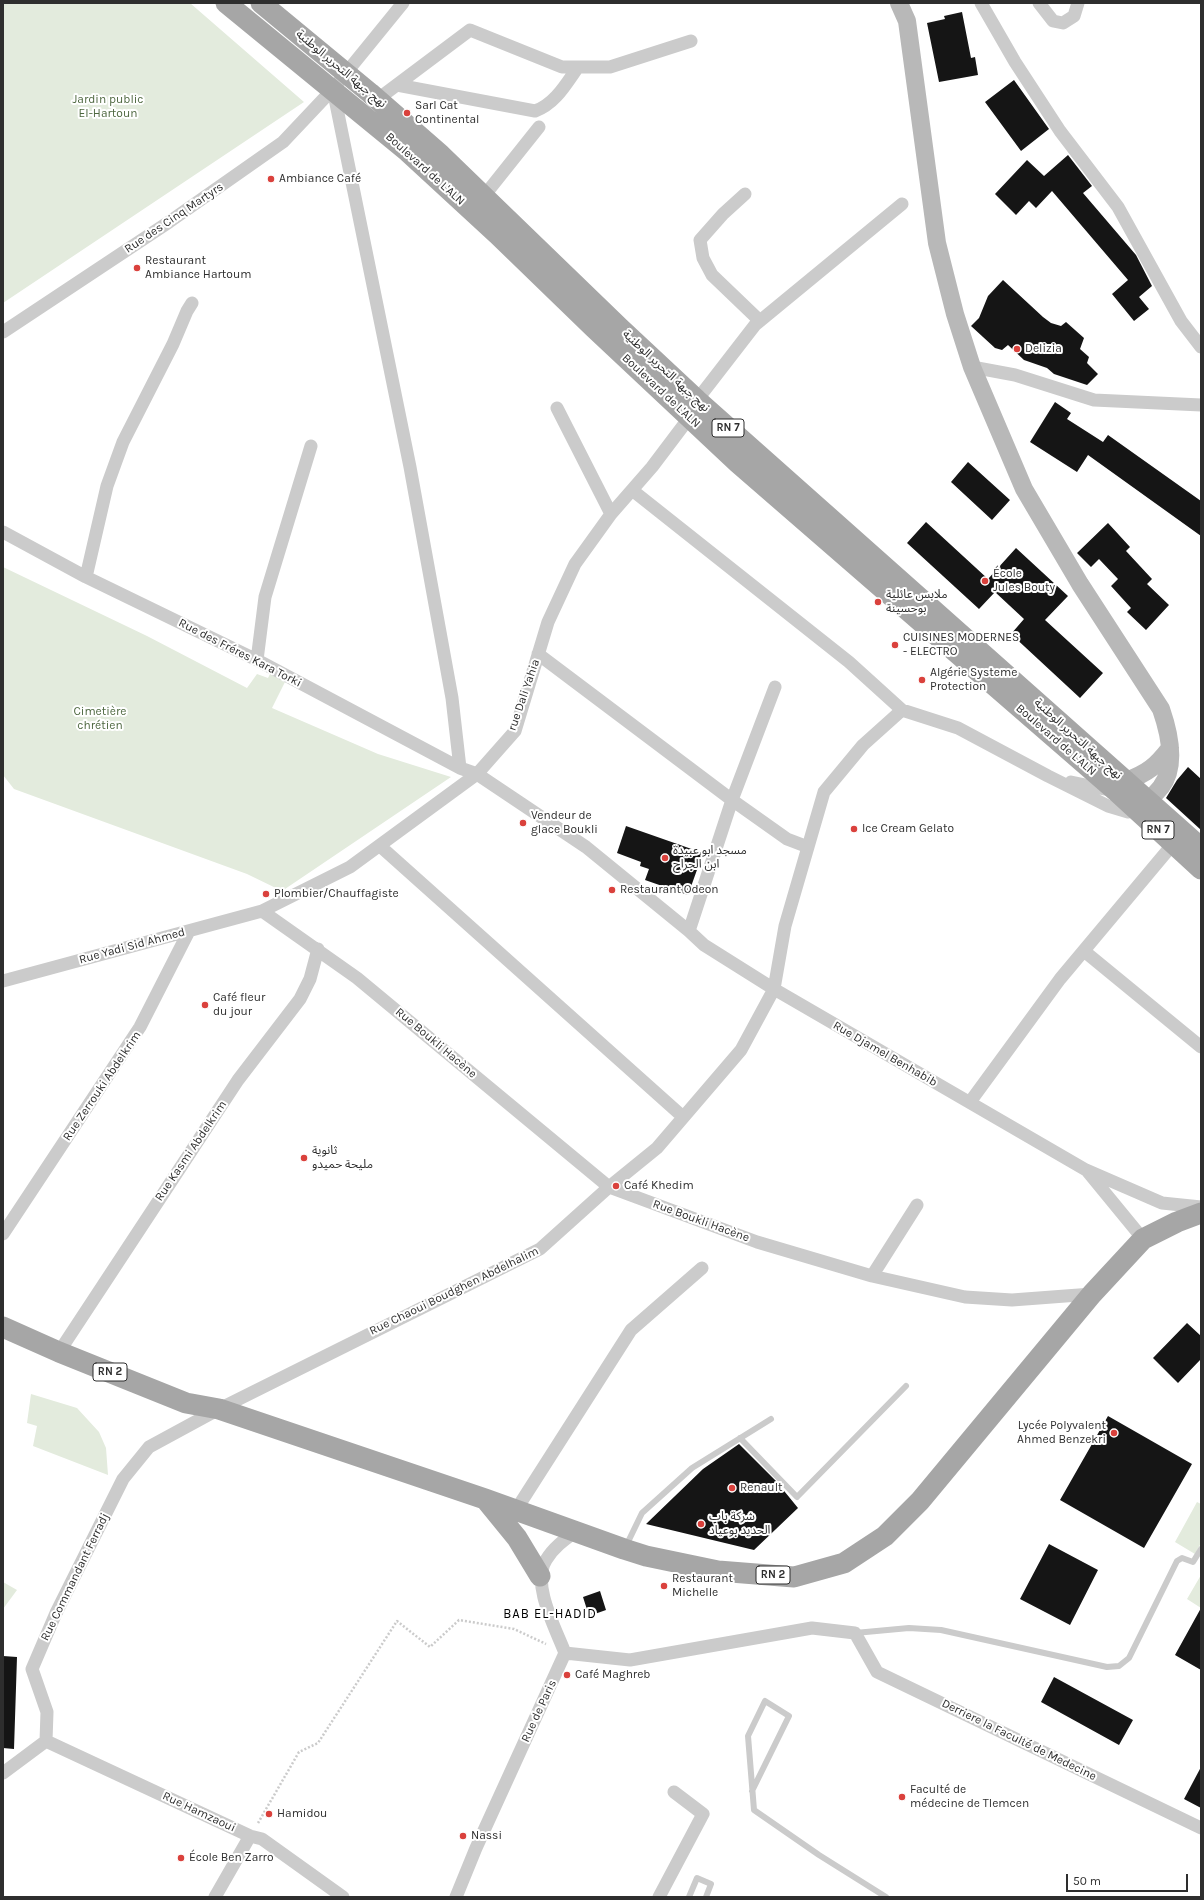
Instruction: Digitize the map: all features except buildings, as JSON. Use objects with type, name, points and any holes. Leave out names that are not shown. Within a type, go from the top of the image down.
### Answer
[{"type":"main road","name":"Boulevard de L'ALN","points":[[226,3],[333,89],[408,152],[496,234],[693,409]]},
{"type":"main road","name":"نهج جبهة التحرير الوطنية","points":[[261,3],[378,99],[441,155],[620,328],[693,409],[1121,786],[1142,806],[1173,844],[1201,869]]},
{"type":"main road","points":[[899,3],[907,21],[937,243],[955,314],[972,367],[1024,489],[1080,584],[1162,709],[1168,727],[1170,748],[1168,773],[1162,787],[1142,806]]},
{"type":"main road","points":[[1121,786],[1144,775],[1161,760],[1170,748]]},
{"type":"main road","name":"نهج جبهة التحرير الوطنية","points":[[1142,806],[1201,848]]},
{"type":"main road","name":"RN 2","points":[[3,1327],[59,1352],[186,1403],[219,1409],[485,1499],[646,1556],[718,1571],[794,1577],[844,1563],[885,1536],[920,1502],[1092,1294],[1143,1239],[1177,1222],[1201,1213]]},
{"type":"main road","points":[[485,1499],[517,1538],[540,1576]]},
{"type":"street","name":"Rue des Cinq Martyrs","points":[[3,332],[169,222],[283,142],[333,89],[403,3]]},
{"type":"street","points":[[981,3],[1015,62],[1060,131],[1118,207],[1181,321],[1201,347]]},
{"type":"street","points":[[1039,3],[1053,21],[1063,23],[1074,16],[1078,3]]},
{"type":"street","points":[[378,99],[470,30],[562,68],[610,67],[691,41]]},
{"type":"street","points":[[397,85],[535,111],[545,107],[559,94],[578,68]]},
{"type":"street","points":[[333,89],[410,467],[452,698],[460,768]]},
{"type":"street","points":[[484,196],[539,127]]},
{"type":"street","points":[[745,194],[723,214],[700,240],[703,258],[712,275],[760,321]]},
{"type":"street","name":"rue Dali Yahia","points":[[262,911],[350,867],[477,774],[515,731],[548,622],[575,564],[611,514],[652,467],[755,325],[902,204]]},
{"type":"street","points":[[86,577],[107,486],[123,442],[173,344],[186,311],[192,302]]},
{"type":"street","points":[[972,367],[1015,375],[1094,400],[1201,405]]},
{"type":"street","points":[[557,408],[611,514]]},
{"type":"street","points":[[257,660],[265,597],[311,446]]},
{"type":"street","points":[[632,490],[849,662],[902,710],[958,728],[1048,776],[1120,811],[1142,806]]},
{"type":"street","name":"Rue des Fréres Kara Torki","points":[[3,532],[86,577],[257,660],[460,768],[477,774],[586,847],[689,930]]},
{"type":"street","points":[[538,654],[732,800],[787,839],[808,846]]},
{"type":"street","points":[[689,930],[732,800],[775,687]]},
{"type":"street","name":"Rue Chaoui Boudghen Abdelhalim","points":[[219,1409],[540,1249],[609,1187],[657,1148],[682,1116],[741,1050],[774,989],[785,926],[824,792],[863,745],[902,710]]},
{"type":"street","points":[[1048,776],[1121,786]]},
{"type":"street","points":[[970,1102],[1060,979],[1173,844]]},
{"type":"street","points":[[380,846],[682,1116]]},
{"type":"street","name":"Rue Yadi Sid Ahmed","points":[[3,981],[262,911]]},
{"type":"street","name":"Rue Boukli Hacène","points":[[262,911],[318,949],[357,978],[609,1187],[757,1242],[872,1276],[965,1297],[1012,1300],[1092,1294]]},
{"type":"street","name":"Rue Djamel Benhabib","points":[[689,930],[704,945],[774,989],[1086,1170]]},
{"type":"street","name":"Rue Zerrouki Abdelkrim","points":[[3,1234],[140,1027],[189,931]]},
{"type":"street","name":"Rue Kasmi Abdelkrim","points":[[59,1352],[238,1080],[300,999],[310,979],[318,949]]},
{"type":"street","points":[[1084,951],[1201,1047]]},
{"type":"street","points":[[1086,1170],[1162,1203],[1201,1207]]},
{"type":"street","points":[[1086,1170],[1143,1239]]},
{"type":"street","points":[[872,1276],[917,1205]]},
{"type":"street","points":[[516,1510],[631,1330],[702,1268]]},
{"type":"street","name":"Rue Commandant Ferradj","points":[[46,1741],[47,1712],[32,1669],[56,1613],[123,1479],[149,1447],[219,1409]]},
{"type":"street","points":[[575,1532],[545,1560],[540,1576],[544,1597],[565,1653],[630,1660],[812,1628],[855,1633]]},
{"type":"street","name":"Derriere la Faculté de Medecine","points":[[855,1633],[877,1672],[1201,1828]]},
{"type":"street","name":"Rue de Paris","points":[[456,1897],[476,1848],[565,1653]]},
{"type":"street","points":[[3,1773],[46,1741]]},
{"type":"street","name":"Rue Hamzaoui","points":[[46,1741],[250,1836],[262,1839],[343,1897]]},
{"type":"street","points":[[659,1897],[703,1814],[674,1792]]},
{"type":"street","points":[[216,1897],[250,1836]]},
{"type":"lane","points":[[740,1438],[797,1497],[906,1386]]},
{"type":"lane","points":[[624,1549],[642,1513],[692,1468],[771,1419]]},
{"type":"lane","points":[[855,1633],[909,1628],[942,1630],[1107,1667],[1119,1666],[1129,1658],[1176,1561],[1182,1558],[1190,1562],[1194,1561],[1201,1549]]},
{"type":"lane","points":[[752,1791],[789,1716],[765,1701],[748,1736],[752,1791],[754,1810],[819,1855],[886,1897]]},
{"type":"lane","points":[[689,1897],[697,1878],[711,1884],[706,1897]]},
{"type":"path","points":[[250,1836],[299,1752],[318,1743],[397,1622],[430,1648],[459,1620],[514,1629],[565,1653]]},
{"type":"green space","name":"Jardin public El-Hartoun","points":[[3,3],[190,3],[304,102],[3,303]]},
{"type":"green space","name":"Cimetière chrétien","points":[[3,567],[147,636],[247,688],[257,674],[268,678],[271,672],[286,680],[272,708],[378,754],[451,777],[282,891],[247,874],[14,789],[3,775]]},
{"type":"green space","points":[[31,1394],[77,1408],[99,1432],[106,1448],[108,1475],[33,1446],[37,1426],[27,1423]]},
{"type":"green space","points":[[1197,1502],[1201,1504],[1201,1543],[1195,1554],[1175,1542]]},
{"type":"green space","points":[[1201,1575],[1201,1608],[1187,1599]]},
{"type":"green space","points":[[3,1582],[17,1590],[3,1609]]},
{"type":"place","name":"Sarl Cat Continental","points":[[407,113]]},
{"type":"place","name":"Ambiance Café","points":[[271,179]]},
{"type":"place","name":"Restaurant Ambiance Hartoum","points":[[137,268]]},
{"type":"place","name":"Delizia","points":[[1017,349]]},
{"type":"place","name":"École Jules Bouty","points":[[985,581]]},
{"type":"place","name":"ملابس عائلية بوحسينة","points":[[878,602]]},
{"type":"place","name":"CUISINES MODERNES - ELECTRO","points":[[895,645]]},
{"type":"place","name":"Algérie Systeme Protection","points":[[922,680]]},
{"type":"place","name":"Vendeur de glace Boukli","points":[[523,823]]},
{"type":"place","name":"Ice Cream Gelato","points":[[854,829]]},
{"type":"place","name":"مسجد ابو عبيدة ابن الجراح","points":[[665,858]]},
{"type":"place","name":"Restaurant Odeon","points":[[612,890]]},
{"type":"place","name":"Plombier/Chauffagiste","points":[[266,894]]},
{"type":"place","name":"Café fleur du jour","points":[[205,1005]]},
{"type":"place","name":"ثانوية مليحة حميدو","points":[[304,1158]]},
{"type":"place","name":"Café Khedim","points":[[616,1186]]},
{"type":"place","name":"Lycée Polyvalent Ahmed Benzekri","points":[[1114,1433]]},
{"type":"place","name":"Renault","points":[[732,1488]]},
{"type":"place","name":"شركة باب الحديد بوعياد","points":[[701,1524]]},
{"type":"place","name":"Restaurant Michelle","points":[[664,1586]]},
{"type":"place","name":"Café Maghreb","points":[[567,1675]]},
{"type":"place","name":"Faculté de médecine de Tlemcen","points":[[902,1797]]},
{"type":"place","name":"Hamidou","points":[[269,1814]]},
{"type":"place","name":"Nassi","points":[[463,1836]]},
{"type":"place","name":"École Ben Zarro","points":[[181,1858]]},
{"type":"district","name":"BAB EL-HADID","points":[[550,1614]]}]
